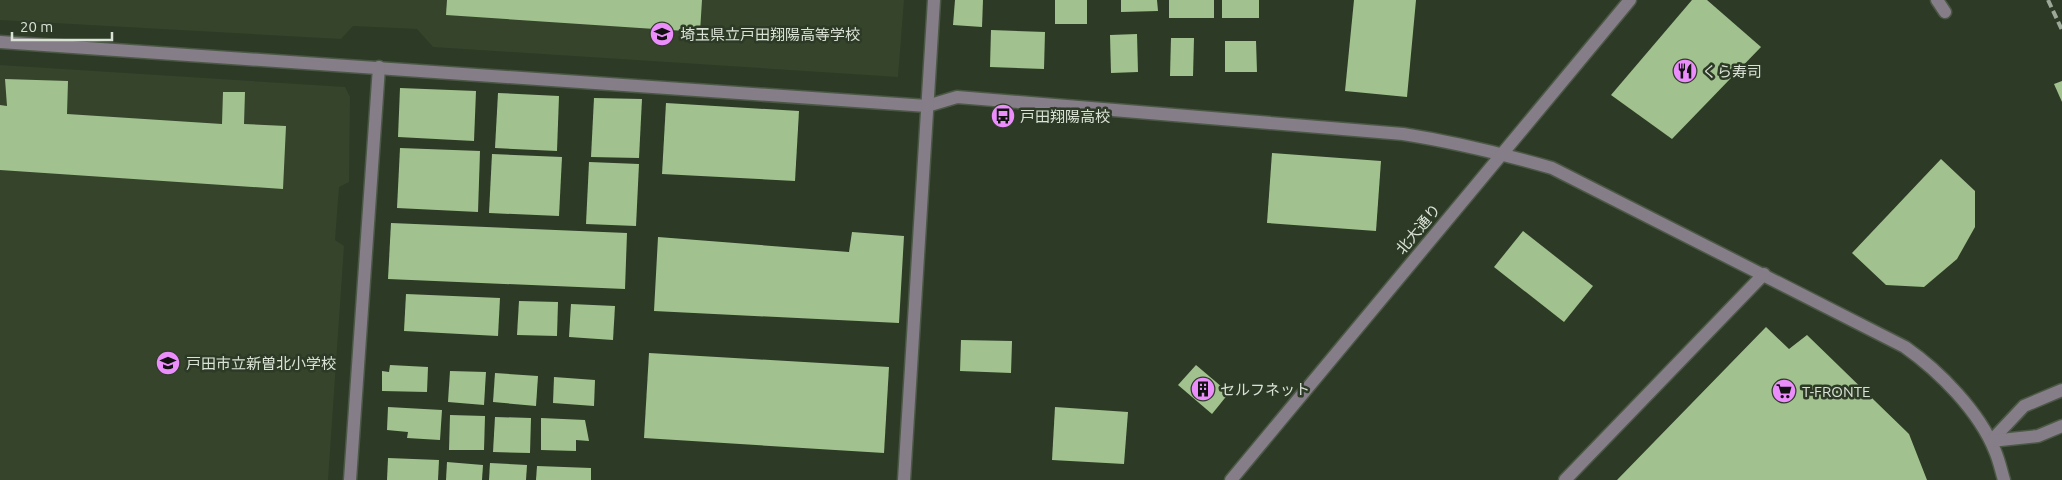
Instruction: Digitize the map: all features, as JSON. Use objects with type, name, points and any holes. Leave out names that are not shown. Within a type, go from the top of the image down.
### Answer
[{"type":"street","points":[[904,480],[934,0]]},
{"type":"street","name":"北大通り","points":[[1231,480],[1630,0]]},
{"type":"street","points":[[1937,0],[1945,12]]},
{"type":"street","points":[[0,42],[927,106],[957,97],[1403,134],[1503,154],[1552,168],[1905,347],[1928,363],[1966,403],[1991,441],[2004,480]]},
{"type":"street","points":[[350,480],[379,67]]},
{"type":"street","points":[[1565,480],[1764,274]]},
{"type":"street","points":[[1991,441],[2024,406],[2062,390]]},
{"type":"street","points":[[1991,441],[2038,436],[2062,426]]},
{"type":"shaded area","name":"埼玉県立戸田翔陽高等学校","points":[[0,0],[904,0],[898,77],[433,47],[417,29],[353,26],[341,39],[0,20]]},
{"type":"shaded area","name":"戸田市立新曽北小学校","points":[[0,65],[345,87],[350,97],[349,182],[339,187],[335,240],[344,246],[328,480],[0,480]]},
{"type":"building","points":[[447,0],[702,0],[700,32],[446,15]]},
{"type":"building","points":[[955,0],[983,0],[982,27],[953,25]]},
{"type":"building","points":[[1055,0],[1087,0],[1087,24],[1055,24]]},
{"type":"building","points":[[1121,0],[1157,0],[1158,11],[1121,12]]},
{"type":"building","points":[[1169,0],[1214,0],[1214,18],[1169,18]]},
{"type":"building","points":[[1222,0],[1259,0],[1259,18],[1222,18]]},
{"type":"building","points":[[1354,0],[1416,0],[1407,97],[1345,91]]},
{"type":"building","name":"くら寿司","points":[[1692,0],[1707,0],[1761,47],[1672,139],[1611,95]]},
{"type":"building","points":[[991,30],[1045,32],[1044,69],[990,67]]},
{"type":"building","points":[[1137,34],[1138,72],[1111,73],[1110,35]]},
{"type":"building","points":[[1171,38],[1194,38],[1193,76],[1170,76]]},
{"type":"building","points":[[1225,41],[1256,41],[1257,72],[1225,72]]},
{"type":"building","points":[[5,79],[68,81],[67,114],[222,124],[223,92],[245,92],[244,124],[286,126],[283,189],[0,170],[0,105],[7,106]]},
{"type":"building","points":[[2062,81],[2062,102],[2054,84]]},
{"type":"building","points":[[400,88],[476,91],[474,141],[398,137]]},
{"type":"building","points":[[498,93],[559,96],[557,151],[495,148]]},
{"type":"building","points":[[594,98],[642,99],[639,158],[591,157]]},
{"type":"building","points":[[666,103],[799,111],[795,181],[662,174]]},
{"type":"building","points":[[400,148],[480,151],[478,212],[397,208]]},
{"type":"building","points":[[1272,153],[1381,161],[1376,231],[1267,223]]},
{"type":"building","points":[[492,154],[562,157],[559,216],[489,213]]},
{"type":"building","points":[[1941,159],[1975,191],[1975,227],[1957,259],[1924,287],[1886,285],[1852,253]]},
{"type":"building","points":[[589,162],[639,164],[636,226],[586,224]]},
{"type":"building","points":[[391,223],[627,233],[625,289],[388,279]]},
{"type":"building","points":[[1523,231],[1593,286],[1564,322],[1494,267]]},
{"type":"building","points":[[852,232],[904,236],[899,323],[654,311],[658,237],[849,252]]},
{"type":"building","points":[[406,294],[500,298],[498,336],[404,331]]},
{"type":"building","points":[[519,301],[558,302],[557,336],[517,335]]},
{"type":"building","points":[[571,304],[615,306],[613,340],[569,337]]},
{"type":"building","name":"T-FRONTE","points":[[1766,327],[1789,349],[1807,335],[1909,434],[1927,480],[1617,480]]},
{"type":"building","points":[[961,340],[1012,341],[1011,373],[960,371]]},
{"type":"building","points":[[649,353],[889,367],[884,453],[644,438]]},
{"type":"building","points":[[390,365],[428,367],[427,392],[382,391],[382,371],[389,372]]},
{"type":"building","name":"セルフネット","points":[[1196,365],[1229,393],[1212,414],[1178,385]]},
{"type":"building","points":[[450,371],[486,372],[484,405],[448,402]]},
{"type":"building","points":[[495,373],[538,376],[536,406],[493,402]]},
{"type":"building","points":[[554,377],[595,380],[594,406],[553,403]]},
{"type":"building","points":[[388,407],[442,410],[440,440],[407,438],[408,432],[387,430]]},
{"type":"building","points":[[1055,407],[1128,412],[1124,464],[1052,460]]},
{"type":"building","points":[[450,415],[485,416],[484,450],[449,450]]},
{"type":"building","points":[[495,417],[531,418],[530,453],[493,452]]},
{"type":"building","points":[[541,418],[585,420],[589,441],[576,440],[576,451],[541,450]]},
{"type":"building","points":[[388,458],[439,460],[438,480],[387,480]]},
{"type":"building","points":[[447,462],[483,465],[482,480],[446,480]]},
{"type":"building","points":[[490,463],[527,465],[526,480],[489,480]]},
{"type":"building","points":[[537,466],[591,468],[591,480],[536,480]]},
{"type":"railway","points":[[2048,0],[2062,30]]},
{"type":"place","name":"埼玉県立戸田翔陽高等学校","points":[[662,34]]},
{"type":"place","name":"くら寿司","points":[[1685,71]]},
{"type":"place","name":"戸田翔陽高校","points":[[1003,116]]},
{"type":"place","name":"戸田市立新曽北小学校","points":[[168,363]]},
{"type":"place","name":"セルフネット","points":[[1203,389]]},
{"type":"place","name":"T-FRONTE","points":[[1784,391]]}]
